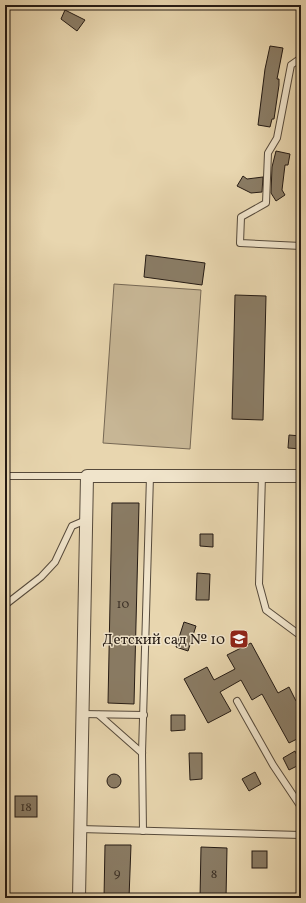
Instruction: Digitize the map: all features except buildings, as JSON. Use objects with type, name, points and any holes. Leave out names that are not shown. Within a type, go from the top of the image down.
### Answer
[{"type":"street","points":[[79,898],[87,476],[301,476]]},
{"type":"lane","points":[[301,58],[291,65],[277,138],[268,153],[266,203],[241,217],[240,243],[301,246]]},
{"type":"lane","points":[[262,475],[258,584],[266,610],[301,636]]},
{"type":"lane","points":[[5,476],[87,476]]},
{"type":"lane","points":[[143,831],[142,753],[150,476]]},
{"type":"lane","points":[[5,606],[41,577],[55,562],[72,526],[86,520]]},
{"type":"lane","points":[[237,701],[273,765],[301,807]]},
{"type":"lane","points":[[82,714],[144,715]]},
{"type":"lane","points":[[99,715],[142,753]]},
{"type":"lane","points":[[80,829],[301,835]]},
{"type":"shaded area","points":[[114,284],[201,290],[190,449],[103,443]]},
{"type":"place","name":"Детский сад № 10","points":[[239,639]]}]
